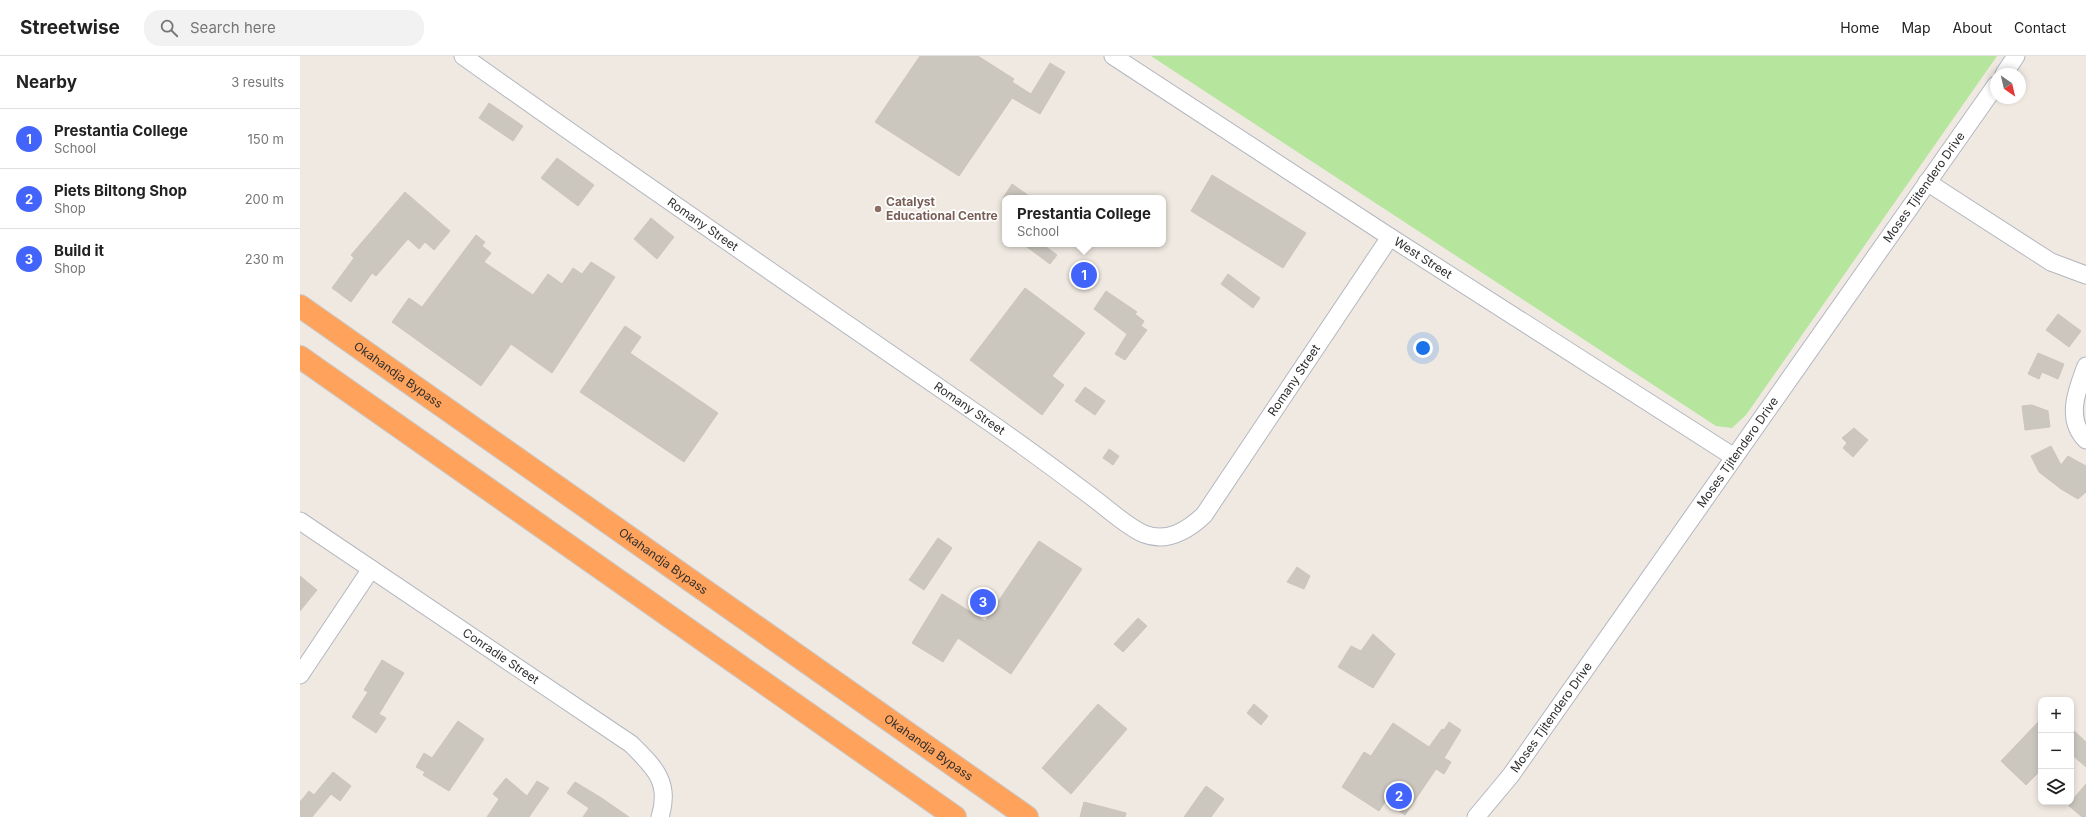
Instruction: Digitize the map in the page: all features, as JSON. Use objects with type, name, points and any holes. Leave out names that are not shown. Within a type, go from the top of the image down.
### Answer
[{"type":"highway","name":"Okahandja Bypass","points":[[300,306],[1027,817]]},
{"type":"highway","points":[[300,357],[713,649],[955,817]]},
{"type":"street","name":"Romany Street","points":[[464,56],[641,182],[1029,450],[1130,525],[1143,533],[1157,536],[1169,537],[1182,532],[1204,515],[1390,237]]},
{"type":"street","name":"West Street","points":[[1113,56],[1390,237],[1734,457]]},
{"type":"street","points":[[2008,68],[2016,56]]},
{"type":"street","name":"Moses Tjitendero Drive","points":[[1476,817],[1511,775],[1990,93]]},
{"type":"street","points":[[1927,182],[2052,262],[2086,275]]},
{"type":"street","points":[[2086,366],[2074,402],[2075,418],[2081,435],[2086,440]]},
{"type":"street","name":"Conradie Street","points":[[300,521],[631,744],[658,774],[664,790],[664,804],[660,817]]},
{"type":"street","points":[[300,675],[371,569]]},
{"type":"green space","points":[[1151,56],[1997,56],[1746,415],[1732,428],[1716,426]]},
{"type":"building","points":[[920,56],[978,56],[1014,79],[1012,82],[1031,94],[1050,63],[1065,72],[1040,114],[1012,98],[959,176],[875,122]]},
{"type":"building","points":[[489,103],[523,126],[513,141],[479,118]]},
{"type":"building","points":[[557,158],[594,185],[578,206],[541,178]]},
{"type":"building","points":[[1212,175],[1306,233],[1283,268],[1191,211]]},
{"type":"building","points":[[1012,184],[1028,195],[1005,195]]},
{"type":"building","points":[[405,192],[450,231],[434,250],[425,242],[419,249],[408,239],[376,276],[372,273],[351,302],[332,288],[354,258],[351,255]]},
{"type":"building","points":[[651,218],[674,237],[657,259],[634,239]]},
{"type":"building","points":[[476,235],[485,242],[482,246],[491,253],[484,262],[533,295],[548,274],[562,284],[573,268],[582,274],[591,262],[615,277],[552,373],[511,344],[481,386],[392,322],[409,298],[422,307]]},
{"type":"building","points":[[1027,247],[1046,247],[1057,255],[1050,264]]},
{"type":"building","points":[[1228,274],[1260,298],[1253,308],[1221,284]]},
{"type":"building","points":[[1025,288],[1085,333],[1052,376],[1064,385],[1042,415],[970,360]]},
{"type":"building","points":[[1106,291],[1137,312],[1135,314],[1144,321],[1141,326],[1147,330],[1125,360],[1115,354],[1127,334],[1094,309]]},
{"type":"building","points":[[2058,314],[2081,331],[2069,347],[2046,330]]},
{"type":"building","points":[[625,326],[641,337],[630,353],[718,413],[684,462],[580,392]]},
{"type":"building","points":[[2038,353],[2064,364],[2058,379],[2042,372],[2039,379],[2028,374]]},
{"type":"building","points":[[1085,387],[1105,401],[1095,415],[1075,401]]},
{"type":"building","points":[[2032,405],[2048,411],[2050,427],[2025,430],[2022,406]]},
{"type":"building","points":[[1854,428],[1868,440],[1853,457],[1843,448],[1847,443],[1842,438]]},
{"type":"building","points":[[2051,446],[2061,465],[2068,456],[2086,466],[2086,492],[2078,499],[2061,489],[2039,472],[2031,456]]},
{"type":"building","points":[[1109,449],[1119,456],[1113,465],[1103,458]]},
{"type":"building","points":[[938,538],[952,548],[924,590],[909,580]]},
{"type":"building","points":[[1039,541],[1082,569],[1011,674],[958,638],[943,662],[912,643],[942,594],[985,621]]},
{"type":"building","points":[[1297,567],[1310,576],[1304,589],[1287,582]]},
{"type":"building","points":[[300,576],[317,590],[300,611]]},
{"type":"building","points":[[1138,618],[1147,626],[1123,652],[1114,644]]},
{"type":"building","points":[[1373,634],[1395,654],[1373,688],[1338,667],[1351,646],[1361,651]]},
{"type":"building","points":[[382,660],[404,673],[379,714],[386,718],[376,733],[352,717],[368,692],[364,690]]},
{"type":"building","points":[[1098,704],[1127,729],[1071,794],[1042,768]]},
{"type":"building","points":[[1254,704],[1268,716],[1261,725],[1247,713]]},
{"type":"building","points":[[458,721],[484,739],[449,791],[423,775],[425,772],[416,767],[424,753],[432,758]]},
{"type":"building","points":[[1449,722],[1461,730],[1444,758],[1451,762],[1444,774],[1436,769],[1405,815],[1385,802],[1379,811],[1342,787],[1364,752],[1371,756],[1393,723],[1429,747]]},
{"type":"building","points":[[2038,722],[2038,773],[2026,785],[2001,761]]},
{"type":"building","points":[[2074,731],[2086,742],[2086,767],[2074,757]]},
{"type":"building","points":[[333,772],[351,786],[340,801],[331,794],[312,817],[300,817],[300,802],[309,791],[314,795]]},
{"type":"building","points":[[506,778],[527,796],[537,781],[549,788],[529,817],[487,817],[499,799],[493,794]]},
{"type":"building","points":[[575,782],[629,817],[583,817],[589,808],[567,793]]},
{"type":"building","points":[[2086,784],[2086,817],[2082,817],[2068,805],[2074,805],[2074,798]]},
{"type":"building","points":[[1206,786],[1224,799],[1211,817],[1184,817]]},
{"type":"building","points":[[1084,802],[1126,813],[1125,817],[1080,817]]},
{"type":"place","name":"Catalyst Educational Centre","points":[[878,209]]},
{"type":"place","name":"Prestantia College","points":[[1084,275]]},
{"type":"place","name":"Build it","points":[[983,602]]},
{"type":"place","name":"Piets Biltong Shop","points":[[1399,796]]}]
